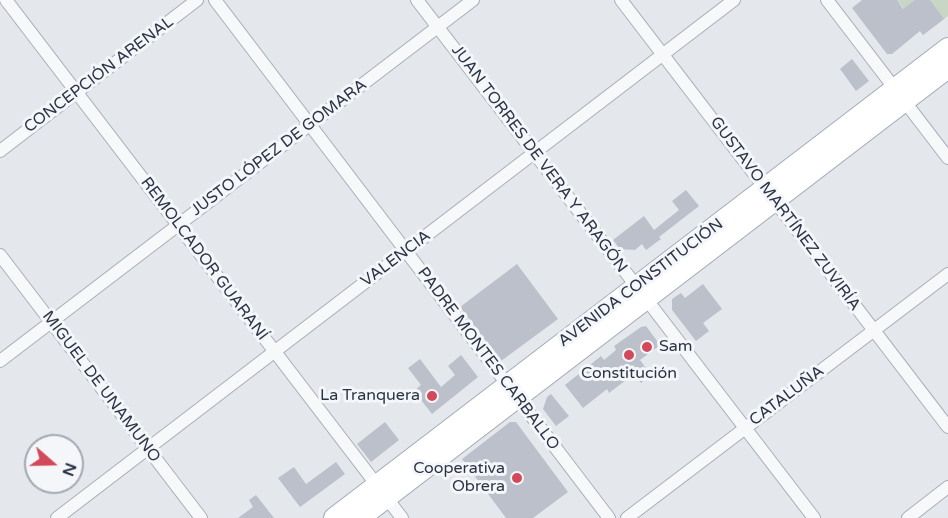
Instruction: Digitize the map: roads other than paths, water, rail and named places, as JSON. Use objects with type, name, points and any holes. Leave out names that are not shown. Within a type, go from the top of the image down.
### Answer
[{"type":"main road","name":"AVENIDA CONSTITUCIÓN","points":[[334,518],[382,491],[900,95],[948,48]]},
{"type":"main road","name":"AVENIDA CONSTITUCIÓN","points":[[900,95],[948,68]]},
{"type":"main road","name":"AVENIDA CONSTITUCIÓN","points":[[360,518],[382,491]]},
{"type":"street","name":"REMOLCADOR GUARANÍ","points":[[6,0],[402,518]]},
{"type":"street","name":"CONCEPCIÓN ARENAL","points":[[0,151],[197,0]]},
{"type":"street","name":"PADRE MONTES CARBALLO","points":[[215,0],[609,518]]},
{"type":"street","name":"JUAN TORRES DE VERA Y ARAGÓN","points":[[417,0],[814,518]]},
{"type":"street","name":"JUSTO LÓPEZ DE GOMARA","points":[[0,362],[473,0]]},
{"type":"street","name":"GUSTAVO MARTÍNEZ ZUVIRÍA","points":[[621,0],[948,427]]},
{"type":"street","name":"VALENCIA","points":[[57,518],[734,0]]},
{"type":"street","points":[[827,0],[948,158]]},
{"type":"street","name":"MIGUEL DE UNAMUNO","points":[[0,255],[201,518]]},
{"type":"street","name":"CATALUÑA","points":[[627,518],[948,274]]},
{"type":"street","points":[[908,518],[948,488]]},
{"type":"place","name":"Sam","points":[[647,347]]},
{"type":"place","name":"Constitución","points":[[629,355]]},
{"type":"place","name":"La Tranquera","points":[[432,396]]},
{"type":"place","name":"Cooperativa Obrera","points":[[517,478]]}]
